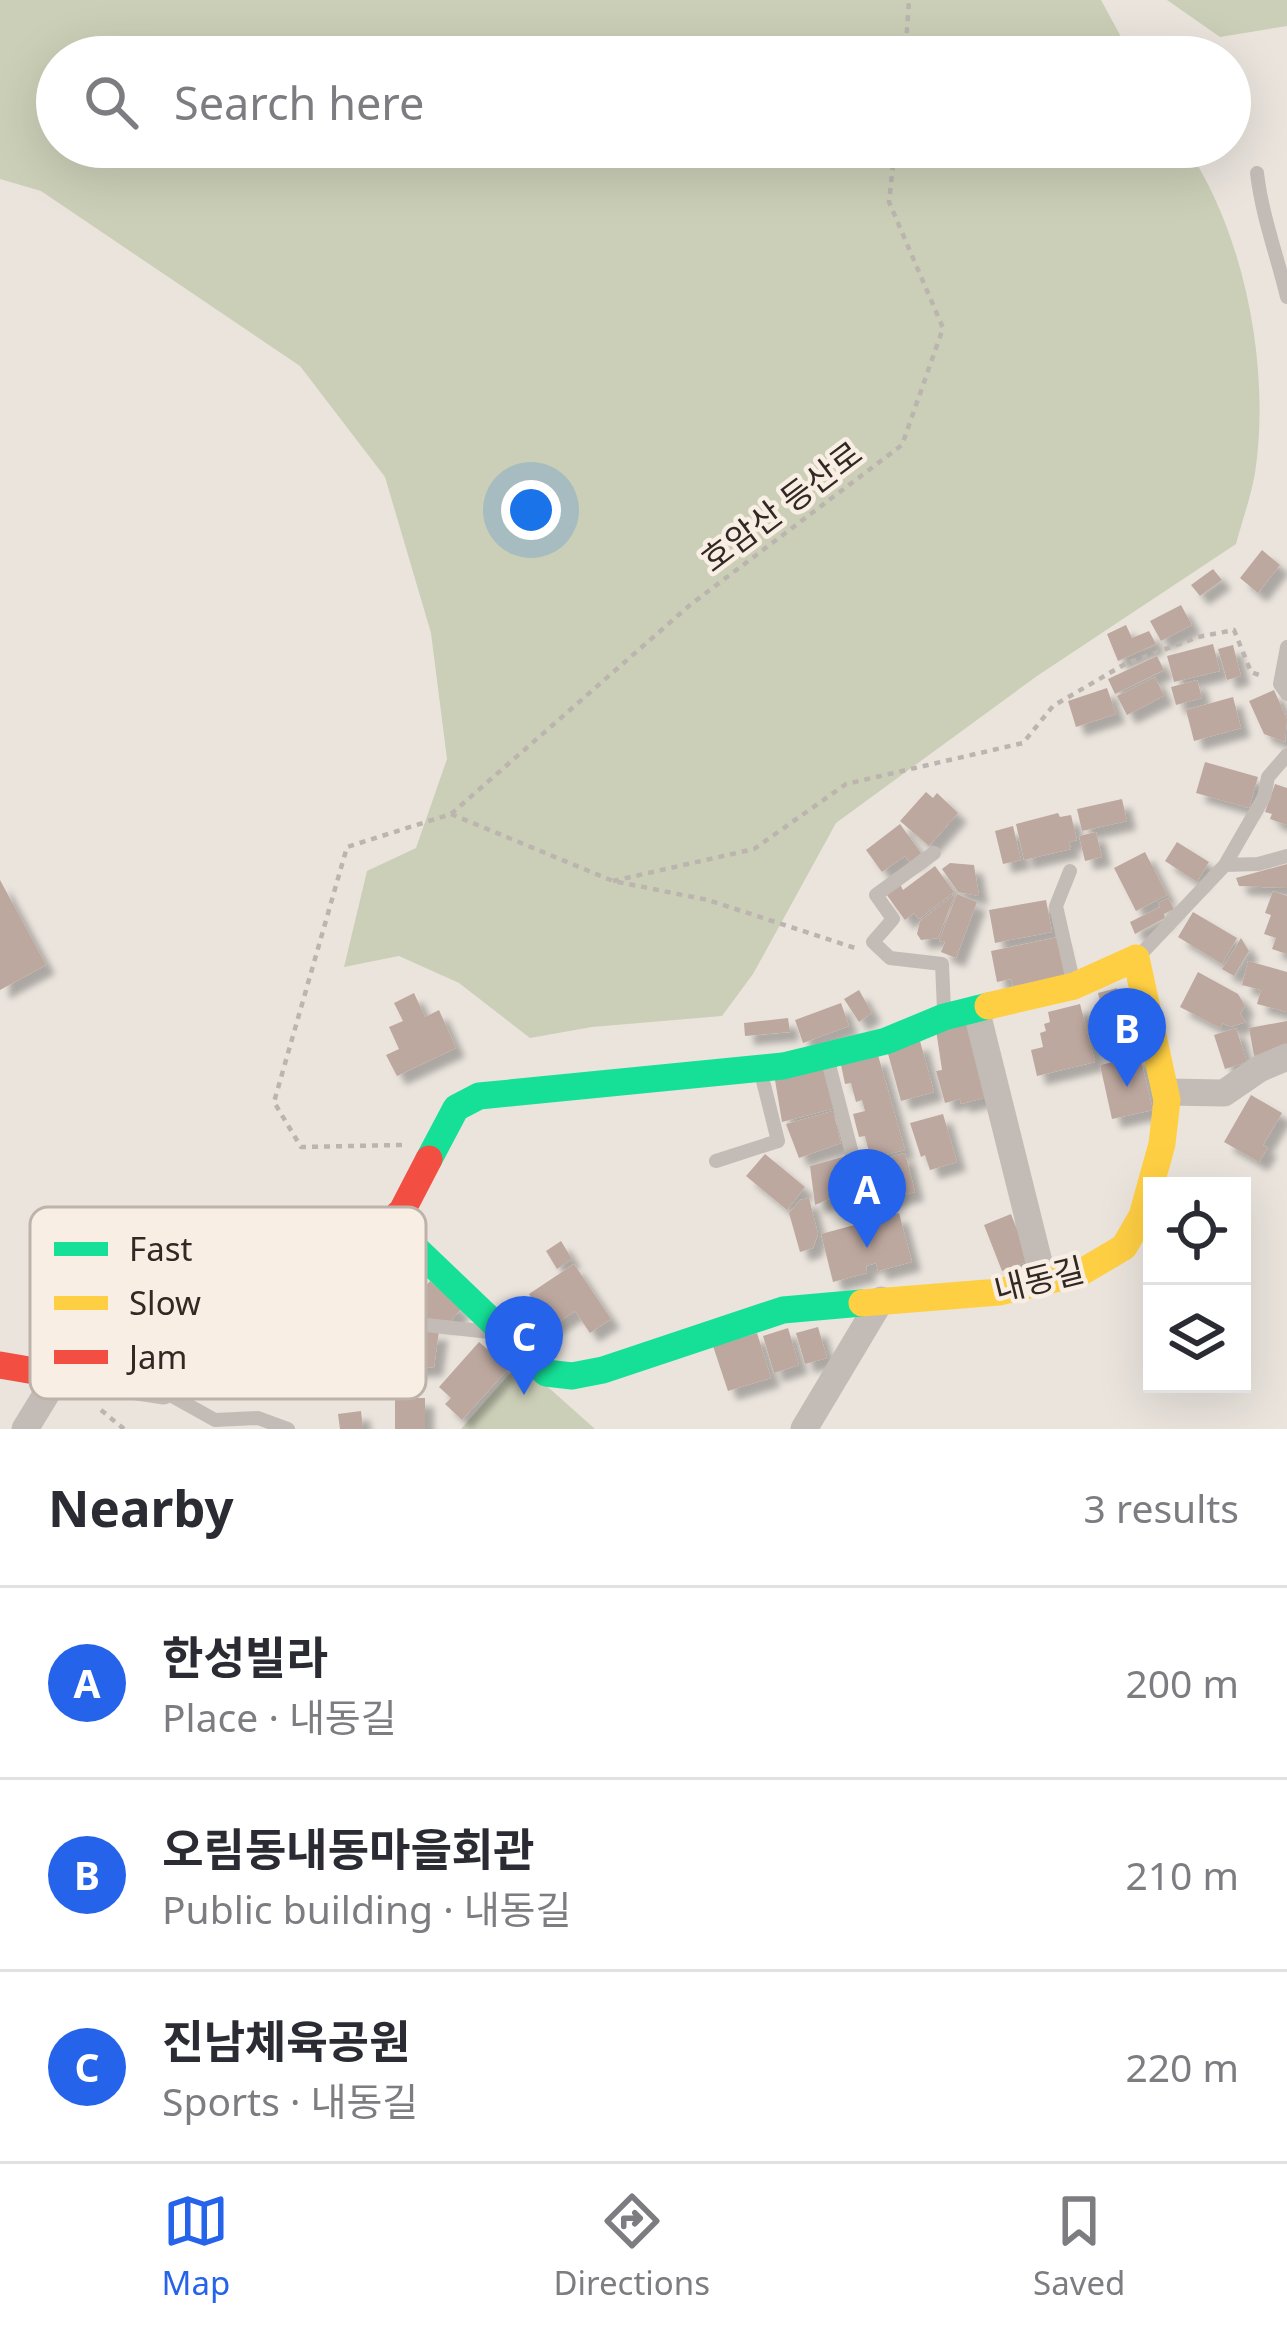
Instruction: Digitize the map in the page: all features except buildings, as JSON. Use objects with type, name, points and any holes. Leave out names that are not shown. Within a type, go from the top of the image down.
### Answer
[{"type":"street","points":[[404,1207],[456,1108],[479,1096],[760,1068],[827,1056],[886,1041],[944,1017],[1074,986],[1136,958]]},
{"type":"street","name":"내동길","points":[[426,1258],[545,1373],[572,1376],[623,1365],[783,1310],[973,1295],[1044,1282],[1096,1266],[1124,1247],[1136,1231],[1162,1144],[1167,1092],[1136,958]]},
{"type":"street","points":[[976,1009],[1044,1282]]},
{"type":"street","points":[[1167,1092],[1224,1093],[1258,1069],[1287,1058]]},
{"type":"street","points":[[805,1429],[880,1300]]},
{"type":"street","points":[[0,1365],[30,1371]]},
{"type":"street","points":[[25,1429],[44,1399]]},
{"type":"lane","points":[[1257,173],[1261,209],[1287,297]]},
{"type":"lane","points":[[1284,689],[1287,647]]},
{"type":"lane","points":[[1136,958],[1225,865],[1264,797],[1268,776],[1287,755]]},
{"type":"lane","points":[[934,854],[876,896],[893,919],[873,942],[890,958],[942,964],[944,1017]]},
{"type":"lane","points":[[1225,865],[1258,864],[1287,856]]},
{"type":"lane","points":[[1070,871],[1056,905],[1074,986]]},
{"type":"lane","points":[[827,1056],[864,1200]]},
{"type":"lane","points":[[716,1161],[778,1141],[760,1068]]},
{"type":"lane","points":[[426,1324],[504,1333]]},
{"type":"lane","points":[[177,1399],[214,1420],[258,1418],[288,1429]]},
{"type":"path","points":[[907,36],[910,0]]},
{"type":"path","name":"호암산 등산로","points":[[430,1156],[402,1144],[301,1147],[274,1102],[347,847],[451,814],[689,604],[902,445],[944,328],[889,202],[893,168]]},
{"type":"path","points":[[613,881],[754,849],[846,784],[1023,743],[1053,706],[1125,664],[1198,637],[1234,630],[1251,672],[1284,689]]},
{"type":"path","points":[[451,814],[613,881],[708,900],[890,958]]},
{"type":"green space","points":[[0,0],[1101,0],[1121,36],[36,36],[36,168],[1199,168],[1224,220],[1249,304],[1259,391],[1253,482],[1236,544],[1037,676],[836,823],[753,974],[722,1016],[592,1027],[530,1038],[459,983],[399,956],[344,967],[367,871],[416,848],[447,759],[431,633],[385,477],[300,366],[41,191],[0,179]]},
{"type":"green space","points":[[1167,0],[1287,0],[1287,26],[1219,36]]},
{"type":"green space","points":[[520,1362],[595,1429],[461,1429]]},
{"type":"traffic: fast","points":[[429,1159],[456,1108],[479,1096],[783,1066],[886,1041],[944,1017],[988,1006]]},
{"type":"traffic: fast","points":[[426,1258],[546,1373],[572,1376],[783,1310],[862,1303]]},
{"type":"traffic: slow","points":[[862,1303],[999,1292],[1080,1273],[1124,1247],[1142,1216],[1162,1144],[1167,1100],[1136,958],[1074,986],[988,1006]]},
{"type":"traffic: jam","points":[[404,1207],[429,1159]]},
{"type":"traffic: jam","points":[[0,1365],[30,1370]]},
{"type":"place","name":"오림동내동마을회관","points":[[1127,1087]]},
{"type":"place","name":"한성빌라","points":[[867,1248]]},
{"type":"place","name":"진남체육공원","points":[[524,1395]]}]
